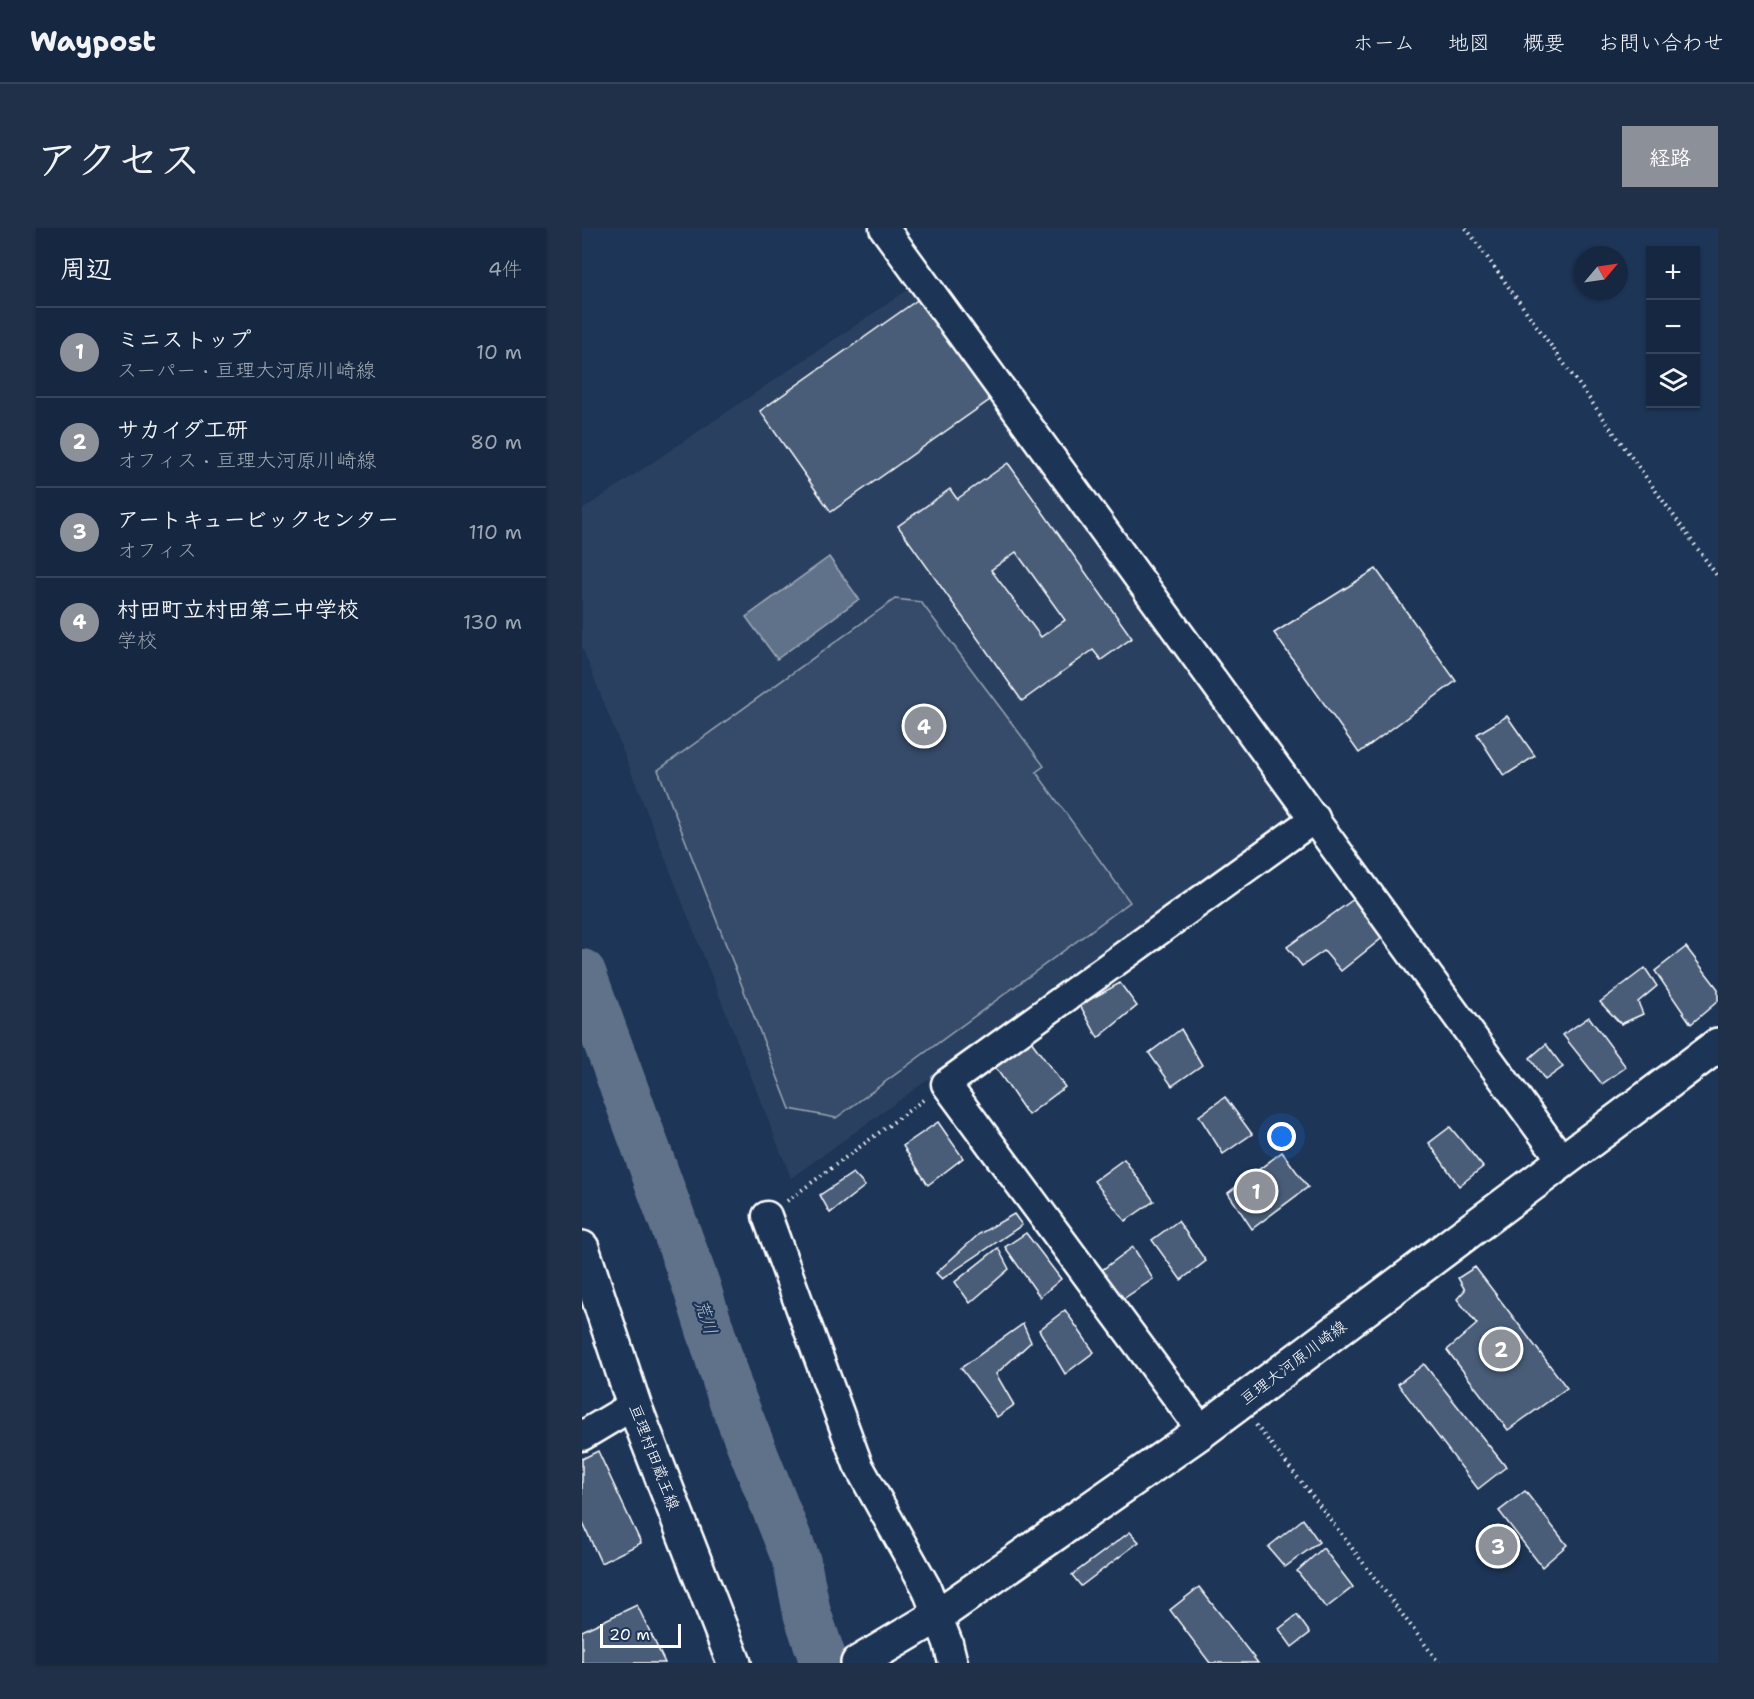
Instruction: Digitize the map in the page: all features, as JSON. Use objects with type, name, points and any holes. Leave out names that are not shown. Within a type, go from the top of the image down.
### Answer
[{"type":"main road","name":"亘理大河原川崎線","points":[[858,1663],[929,1621],[1202,1431],[1718,1045]]},
{"type":"main road","name":"亘理村田蔵王線","points":[[582,1248],[634,1405],[734,1663]]},
{"type":"street","points":[[884,228],[1315,818],[1562,1161]]},
{"type":"street","points":[[1202,1431],[946,1084],[1315,818]]},
{"type":"street","points":[[767,1216],[858,1465],[926,1587],[929,1621],[948,1643],[953,1663]]},
{"type":"street","points":[[582,1436],[634,1405]]},
{"type":"path","points":[[1466,228],[1718,577]]},
{"type":"path","points":[[767,1216],[946,1084]]},
{"type":"path","points":[[1239,1403],[1439,1663]]},
{"type":"shaded area","points":[[918,283],[1291,805],[1288,821],[791,1178],[582,647],[582,510]]},
{"type":"shaded area","points":[[829,557],[859,599],[777,659],[746,617]]},
{"type":"shaded area","points":[[895,599],[921,602],[1044,766],[1036,772],[1130,902],[836,1118],[790,1109],[658,770]]},
{"type":"building","points":[[923,296],[994,397],[831,512],[760,411]]},
{"type":"building","points":[[1008,463],[1132,638],[1101,660],[1093,650],[1022,701],[898,526],[950,489],[957,499]],"holes":[[[1016,552],[1065,620],[1041,637],[991,570]]]},
{"type":"building","points":[[1376,569],[1456,681],[1359,753],[1274,633]]},
{"type":"building","points":[[1507,716],[1535,756],[1504,776],[1477,734]]},
{"type":"building","points":[[1361,894],[1369,906],[1365,915],[1382,938],[1341,971],[1324,951],[1302,966],[1287,947]]},
{"type":"building","points":[[1686,947],[1718,989],[1718,1001],[1691,1024],[1655,971]]},
{"type":"building","points":[[1645,968],[1657,986],[1638,1002],[1643,1014],[1621,1024],[1600,1002]]},
{"type":"building","points":[[1120,983],[1137,1006],[1098,1038],[1080,1005]]},
{"type":"building","points":[[1589,1017],[1626,1067],[1602,1084],[1563,1035]]},
{"type":"building","points":[[1181,1029],[1202,1065],[1172,1086],[1149,1053]]},
{"type":"building","points":[[1028,1037],[1065,1087],[1028,1115],[993,1064]]},
{"type":"building","points":[[1546,1044],[1563,1067],[1545,1080],[1530,1058]]},
{"type":"building","points":[[1225,1097],[1252,1134],[1223,1154],[1199,1116]]},
{"type":"building","points":[[938,1122],[963,1158],[928,1185],[903,1146]]},
{"type":"building","points":[[1450,1127],[1483,1167],[1459,1186],[1429,1143]]},
{"type":"building","points":[[1282,1152],[1308,1187],[1252,1229],[1228,1193]]},
{"type":"building","points":[[1124,1159],[1154,1201],[1125,1221],[1094,1181]]},
{"type":"building","points":[[853,1173],[865,1186],[830,1213],[820,1195]]},
{"type":"building","points":[[1014,1214],[1022,1225],[942,1279],[936,1273],[979,1234]]},
{"type":"building","points":[[1178,1221],[1206,1261],[1181,1280],[1152,1240]]},
{"type":"building","points":[[1026,1233],[1061,1279],[1040,1297],[1005,1247]]},
{"type":"building","points":[[1133,1247],[1153,1279],[1123,1299],[1102,1270]]},
{"type":"building","points":[[998,1248],[1009,1269],[970,1303],[955,1282]]},
{"type":"building","points":[[1475,1267],[1567,1388],[1508,1430],[1447,1350],[1477,1324],[1457,1299],[1465,1290],[1458,1278]]},
{"type":"building","points":[[1065,1310],[1094,1352],[1065,1374],[1039,1330]]},
{"type":"building","points":[[1023,1324],[1031,1342],[996,1374],[1014,1405],[997,1417],[961,1368]]},
{"type":"building","points":[[1424,1364],[1506,1467],[1478,1489],[1398,1384]]},
{"type":"building","points":[[598,1451],[641,1543],[601,1563],[582,1521],[582,1459]]},
{"type":"building","points":[[1525,1491],[1567,1545],[1542,1567],[1499,1511]]},
{"type":"building","points":[[1303,1519],[1319,1542],[1285,1567],[1268,1547]]},
{"type":"building","points":[[1130,1532],[1139,1542],[1081,1586],[1072,1575]]},
{"type":"building","points":[[1323,1548],[1353,1587],[1326,1608],[1297,1571]]},
{"type":"building","points":[[1199,1587],[1258,1663],[1210,1663],[1170,1610]]},
{"type":"building","points":[[637,1605],[665,1663],[582,1663],[582,1631]]},
{"type":"building","points":[[1297,1615],[1310,1633],[1292,1647],[1279,1629]]},
{"type":"waterway","name":"荒川","points":[[582,973],[696,1285],[731,1396],[797,1562],[807,1613],[824,1663]]},
{"type":"place","name":"村田町立村田第二中学校","points":[[924,726]]},
{"type":"place","name":"ミニストップ","points":[[1256,1191]]},
{"type":"place","name":"サカイダ工研","points":[[1501,1349]]},
{"type":"place","name":"アートキュービックセンター","points":[[1498,1546]]}]
